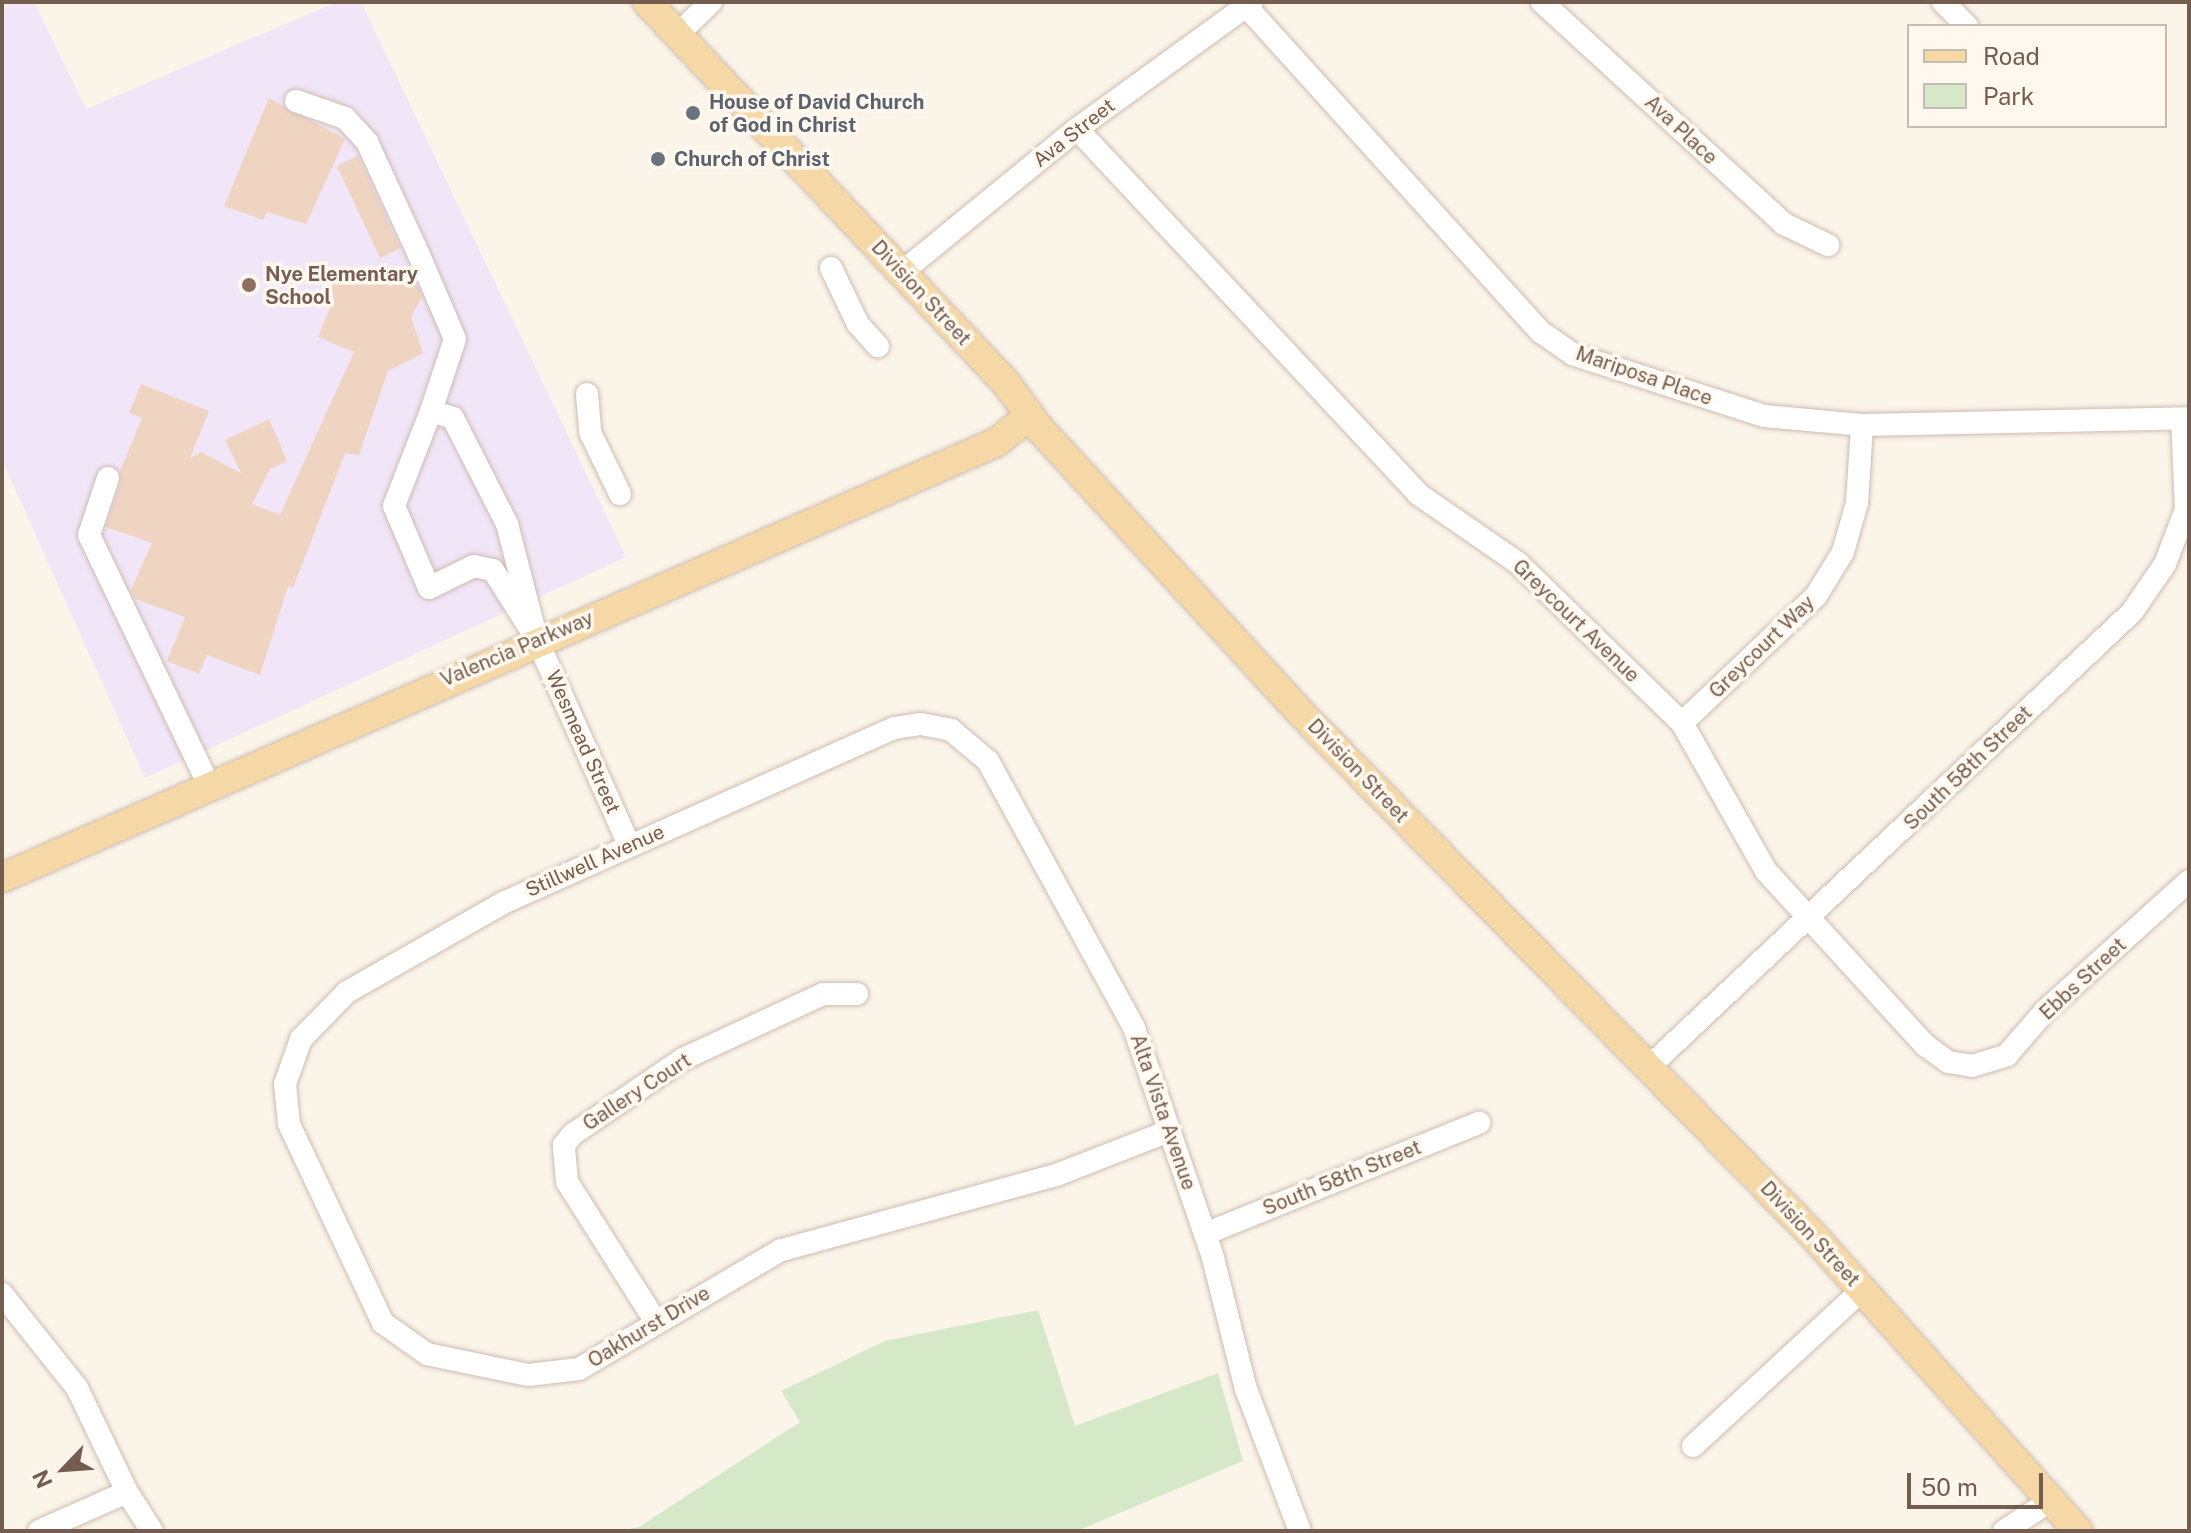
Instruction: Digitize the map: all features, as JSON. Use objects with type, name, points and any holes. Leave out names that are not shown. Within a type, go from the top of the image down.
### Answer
[{"type":"main road","name":"Division Street","points":[[647,2],[1006,383],[1029,416],[1301,713],[1651,1065],[1862,1290],[2078,1531]]},
{"type":"main road","name":"Valencia Parkway","points":[[2,878],[537,640],[997,442],[1029,416]]},
{"type":"street","points":[[678,34],[711,2]]},
{"type":"street","name":"Ava Place","points":[[1542,2],[1784,224],[1828,245]]},
{"type":"street","points":[[1943,2],[1965,24]]},
{"type":"street","name":"Ava Street","points":[[902,272],[1077,129],[1249,4]]},
{"type":"street","name":"Mariposa Place","points":[[1249,4],[1541,332],[1572,354],[1764,416],[1862,425],[2186,418]]},
{"type":"street","points":[[296,101],[345,118],[367,142],[455,339],[394,506],[429,588],[474,566],[493,570],[512,608],[537,640]]},
{"type":"street","name":"Greycourt Avenue","points":[[1077,129],[1418,494],[1518,563],[1682,723],[1766,871],[1925,1045],[1948,1062],[1972,1066]]},
{"type":"street","points":[[831,268],[858,324],[878,346]]},
{"type":"street","points":[[587,394],[590,432],[620,494]]},
{"type":"street","points":[[431,411],[453,418],[507,524],[537,640]]},
{"type":"street","name":"South 58th Street","points":[[1651,1065],[1810,919],[2132,612],[2165,564],[2186,509],[2186,418]]},
{"type":"street","name":"Greycourt Way","points":[[1682,723],[1816,596],[1843,552],[1857,503],[1862,425]]},
{"type":"street","points":[[108,478],[89,535],[210,787]]},
{"type":"street","name":"Wesmead Street","points":[[537,640],[629,845]]},
{"type":"street","name":"Stillwell Avenue","points":[[287,1076],[301,1039],[347,992],[503,903],[895,728],[921,724],[951,730]]},
{"type":"street","name":"Alta Vista Avenue","points":[[951,730],[988,761],[1127,1015],[1205,1234],[1246,1389],[1300,1531]]},
{"type":"street","name":"Ebbs Street","points":[[1972,1066],[2007,1055],[2045,1011],[2185,893]]},
{"type":"street","name":"Gallery Court","points":[[656,1322],[567,1182],[564,1145],[573,1134],[683,1059],[823,994],[857,994]]},
{"type":"street","name":"Oakhurst Drive","points":[[287,1076],[289,1124],[363,1287],[383,1323],[405,1342],[427,1354],[528,1375],[579,1369],[781,1250],[1056,1175],[1169,1131]]},
{"type":"street","name":"South 58th Street","points":[[1205,1234],[1479,1123]]},
{"type":"street","points":[[1693,1446],[1862,1290]]},
{"type":"street","points":[[2,1294],[77,1388],[127,1492],[152,1531]]},
{"type":"street","points":[[39,1531],[127,1492]]},
{"type":"street","points":[[2004,1531],[2050,1501]]},
{"type":"shaded area","name":"Nye Elementary School","points":[[15,2],[34,2],[86,109],[337,2],[361,2],[626,557],[145,778],[2,460],[2,9]]},
{"type":"green space","points":[[1038,1310],[1075,1426],[1218,1373],[1243,1461],[1077,1531],[618,1531],[639,1527],[800,1422],[781,1391],[885,1341]]},
{"type":"building","points":[[269,98],[345,139],[306,224],[267,212],[263,220],[224,206]]},
{"type":"building","points":[[358,156],[400,248],[380,258],[337,166]]},
{"type":"building","points":[[382,263],[414,278],[422,297],[411,317],[423,353],[388,371],[359,455],[345,453],[293,588],[288,586],[260,675],[207,655],[199,674],[167,661],[185,617],[135,599],[131,590],[152,543],[106,527],[121,482],[120,471],[142,418],[129,413],[141,384],[209,411],[190,458],[201,452],[241,473],[225,440],[269,419],[287,461],[270,469],[252,504],[280,515],[354,352],[318,337],[334,298],[330,282],[347,269],[393,287]]},
{"type":"place","name":"House of David Church of God in Christ","points":[[693,113]]},
{"type":"place","name":"Church of Christ","points":[[658,159]]},
{"type":"place","name":"Nye Elementary School","points":[[249,285]]}]
